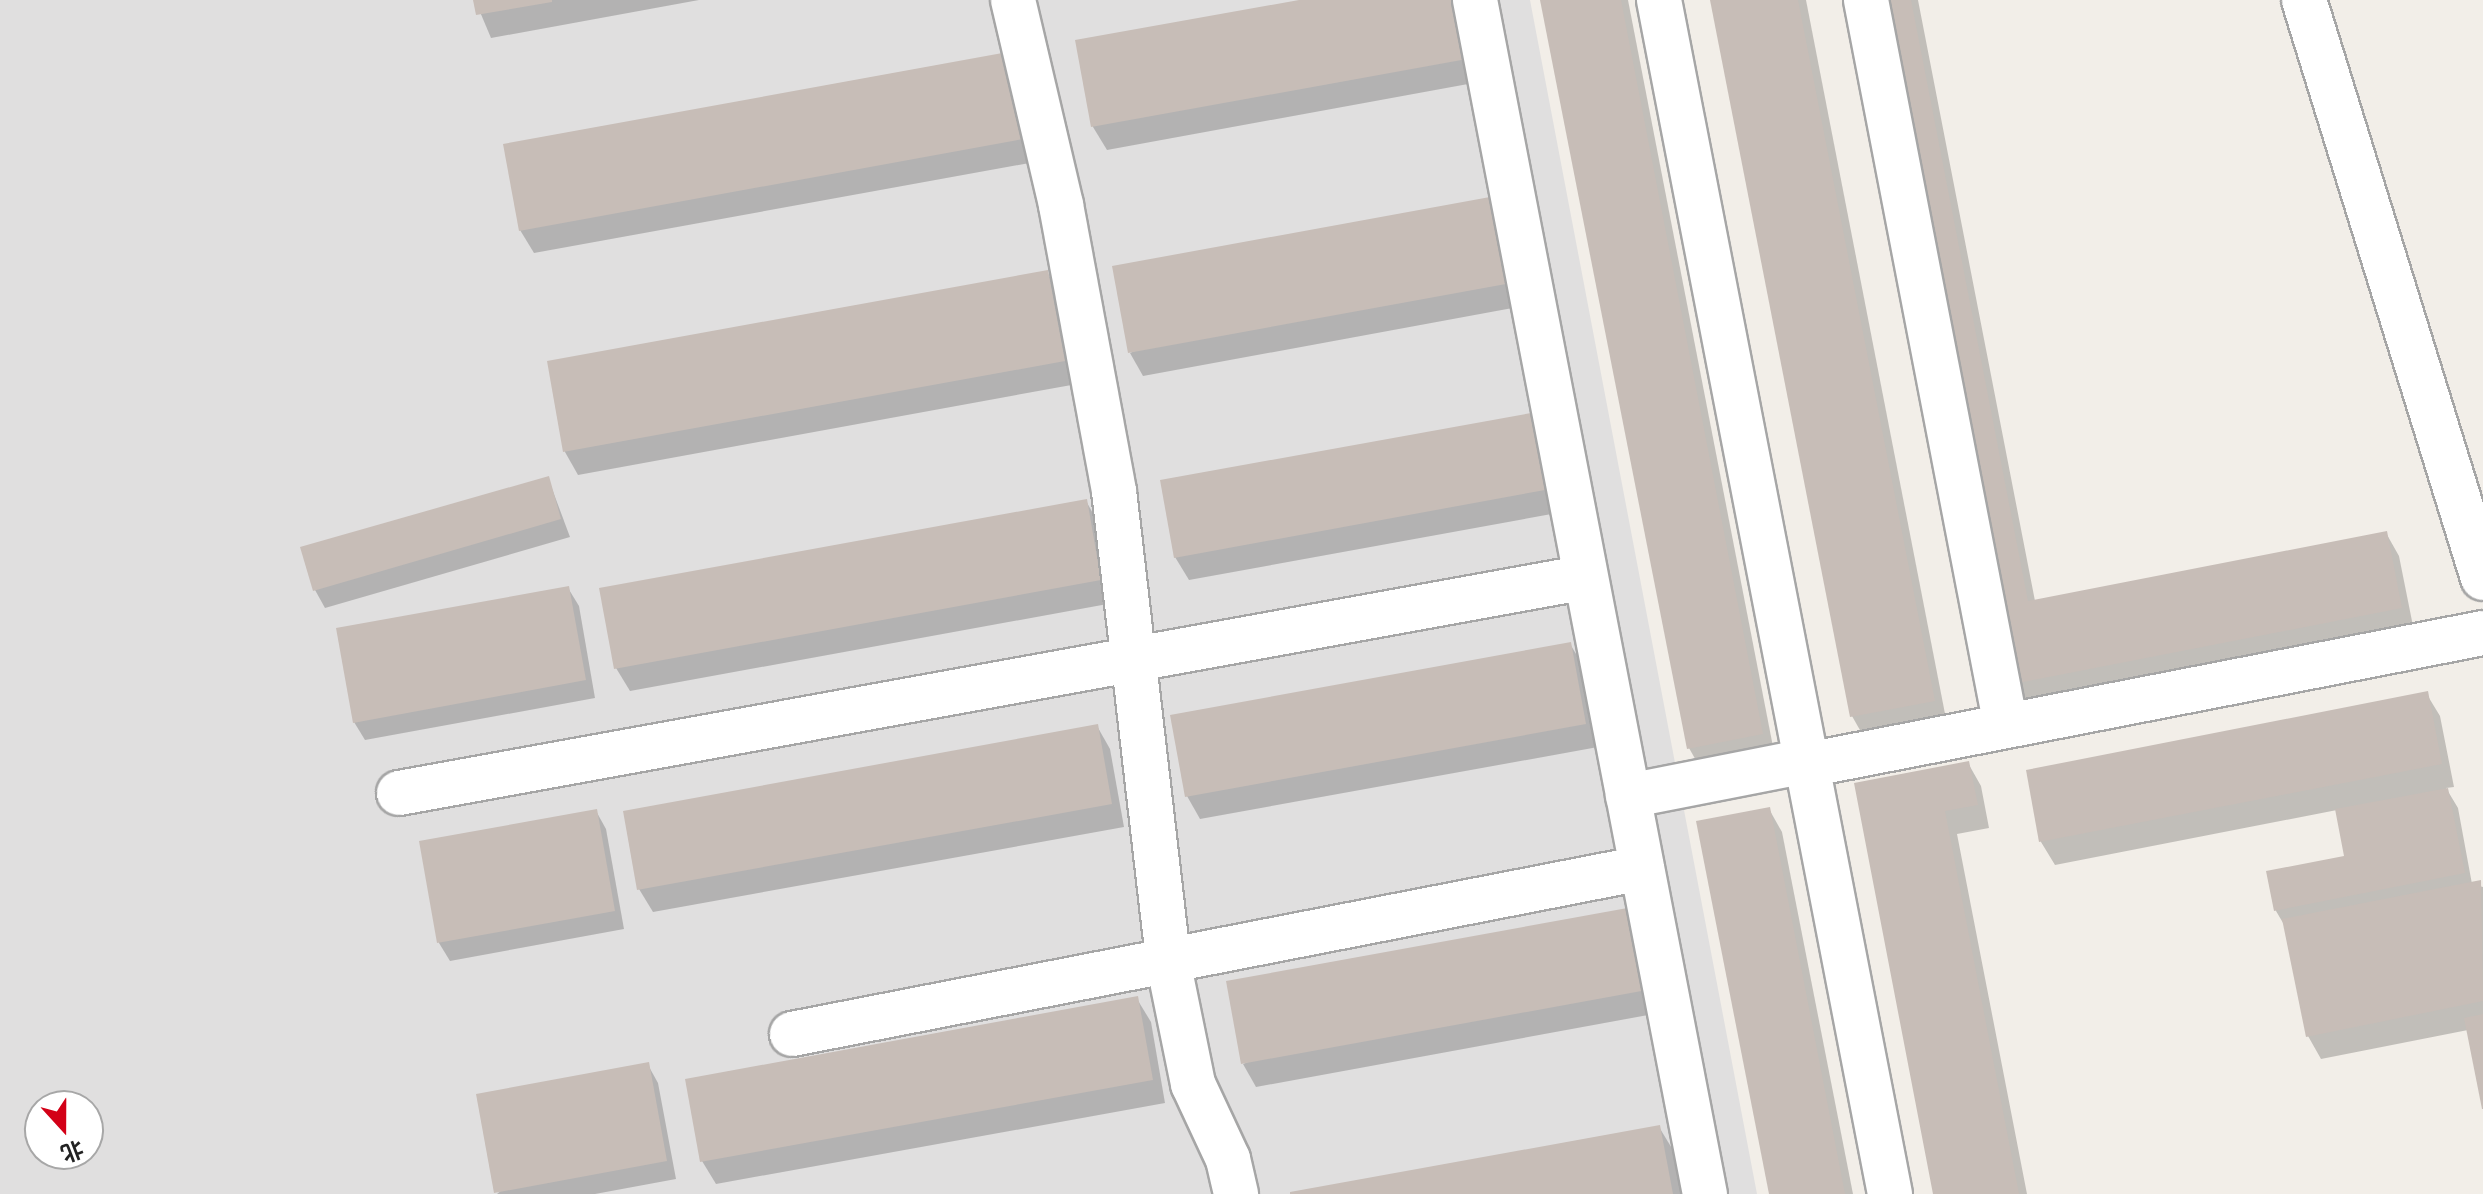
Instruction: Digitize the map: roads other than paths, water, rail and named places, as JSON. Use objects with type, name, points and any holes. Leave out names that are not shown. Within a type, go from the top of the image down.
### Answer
[{"type":"street","points":[[1013,0],[1058,190],[1114,491],[1168,961],[1193,1084],[1228,1159],[1236,1194]]},
{"type":"street","points":[[1475,0],[1705,1194]]},
{"type":"street","points":[[1659,0],[1890,1194]]},
{"type":"street","points":[[1866,0],[2006,726]]},
{"type":"street","points":[[2304,0],[2483,578]]},
{"type":"street","points":[[399,793],[1586,577]]},
{"type":"street","points":[[1628,796],[2483,633]]},
{"type":"street","points":[[792,1034],[1642,868]]}]
